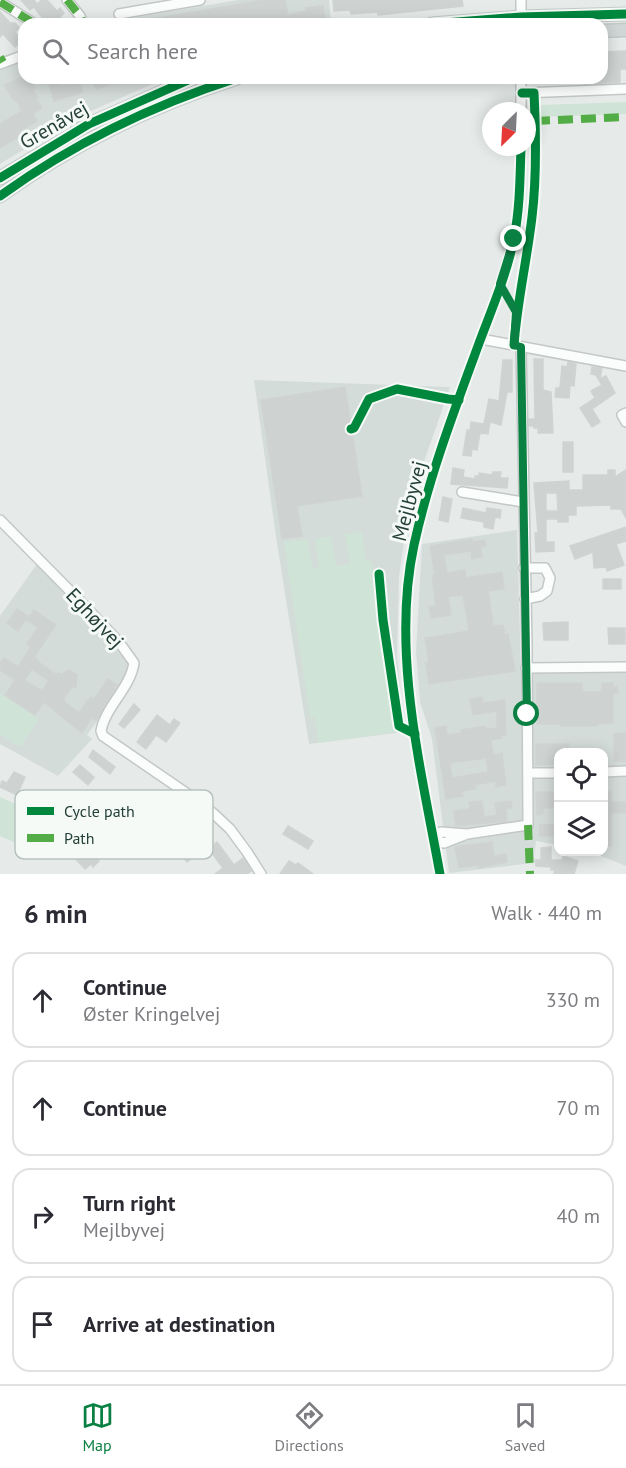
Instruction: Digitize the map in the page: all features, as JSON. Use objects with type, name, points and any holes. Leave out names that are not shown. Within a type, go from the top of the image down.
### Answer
[{"type":"main road","points":[[566,18],[626,14]]},
{"type":"main road","points":[[608,31],[626,30]]},
{"type":"main road","name":"Grenåvej","points":[[0,178],[89,124],[179,84]]},
{"type":"main road","name":"Grenåvej","points":[[0,196],[78,146],[144,114],[222,84]]},
{"type":"street","points":[[67,0],[81,18]]},
{"type":"street","points":[[119,14],[200,0]]},
{"type":"street","points":[[521,0],[521,18]]},
{"type":"street","points":[[0,2],[25,18]]},
{"type":"street","points":[[1,61],[18,57]]},
{"type":"street","points":[[522,84],[522,102]]},
{"type":"street","points":[[522,93],[626,89]]},
{"type":"street","name":"Mejlbyvej","points":[[440,874],[410,695],[406,640],[407,605],[414,548],[427,493],[514,239],[520,200],[521,156]]},
{"type":"street","points":[[481,339],[626,366]]},
{"type":"street","points":[[434,839],[444,843],[467,834],[528,825],[521,347]]},
{"type":"street","points":[[626,413],[622,415],[626,422]]},
{"type":"street","points":[[462,492],[523,502]]},
{"type":"street","name":"Eghøjvej","points":[[0,520],[98,620],[129,654],[134,663],[123,691],[102,727],[103,736],[182,790]]},
{"type":"street","points":[[524,568],[545,568],[550,578],[547,591],[540,596],[525,599]]},
{"type":"street","points":[[526,668],[626,666]]},
{"type":"street","points":[[608,772],[626,771]]},
{"type":"street","points":[[528,773],[554,772]]},
{"type":"street","name":"Eghøjvej","points":[[213,813],[242,844],[261,874]]},
{"type":"shaded area","points":[[238,0],[329,0],[330,18],[133,18]]},
{"type":"shaded area","points":[[18,62],[18,84],[152,84],[75,118],[0,164],[0,69]]},
{"type":"shaded area","points":[[254,380],[450,387],[418,479],[405,535],[399,577],[397,655],[404,732],[309,744]]},
{"type":"shaded area","points":[[517,530],[521,673],[626,671],[626,866],[601,856],[608,856],[608,748],[554,748],[554,844],[536,841],[533,863],[449,873],[432,739],[420,702],[416,651],[422,544]]},
{"type":"shaded area","points":[[37,564],[130,664],[121,689],[87,735],[92,739],[58,776],[0,744],[0,616]]},
{"type":"green space","points":[[626,102],[626,114],[538,117],[539,105]]},
{"type":"green space","points":[[362,532],[366,561],[372,561],[397,732],[318,743],[315,718],[310,718],[284,542],[307,539],[313,569],[319,568],[315,539],[331,536],[336,566],[350,564],[345,534]]},
{"type":"green space","points":[[0,693],[39,719],[20,747],[0,734]]},
{"type":"green space","points":[[0,797],[15,804],[15,842],[0,836]]},
{"type":"building","points":[[21,0],[34,0],[37,4],[42,0],[47,0],[57,11],[60,8],[64,13],[61,18],[43,18],[34,7],[30,10]]},
{"type":"building","points":[[264,0],[285,0],[288,15],[306,11],[305,8],[323,5],[325,18],[159,18]]},
{"type":"building","points":[[333,0],[462,0],[463,6],[378,15],[378,12],[351,14],[350,10],[334,11]]},
{"type":"building","points":[[0,12],[10,23],[15,23],[18,27],[15,32],[18,36],[18,44],[15,47],[3,34],[0,37]]},
{"type":"building","points":[[626,51],[626,69],[620,69],[620,82],[608,83],[608,52]]},
{"type":"building","points":[[18,79],[18,84],[33,84],[36,98],[42,108],[33,114],[37,121],[20,131],[22,135],[0,148],[0,124],[22,111],[4,85]]},
{"type":"building","points":[[49,84],[62,84],[62,86],[80,84],[83,92],[54,101]]},
{"type":"building","points":[[94,84],[112,84],[96,89]]},
{"type":"building","points":[[534,359],[543,359],[543,390],[551,392],[553,433],[538,433],[538,428],[529,426],[529,419],[535,419]]},
{"type":"building","points":[[503,360],[512,360],[512,392],[507,392],[501,425],[490,422],[488,434],[480,433],[477,450],[472,449],[471,456],[463,455],[467,430],[470,431],[471,422],[484,424],[489,399],[499,401]]},
{"type":"building","points":[[568,362],[576,364],[574,386],[570,385],[569,398],[555,397],[556,388],[560,388],[562,366],[567,367]]},
{"type":"building","points":[[592,367],[602,368],[600,379],[606,376],[615,393],[592,409],[600,422],[592,427],[580,408],[595,398],[591,391],[602,385],[596,375],[591,374]]},
{"type":"building","points":[[345,387],[362,496],[297,506],[302,536],[282,539],[261,400]]},
{"type":"building","points":[[563,442],[573,442],[573,472],[563,472]]},
{"type":"building","points":[[453,468],[464,470],[463,477],[475,479],[479,473],[492,475],[493,472],[501,472],[500,478],[508,478],[507,488],[451,484]]},
{"type":"building","points":[[608,470],[615,470],[615,477],[626,470],[626,518],[621,509],[611,509],[611,505],[576,506],[576,515],[568,515],[568,522],[546,519],[546,542],[554,542],[554,551],[536,552],[535,533],[538,533],[534,483],[569,481],[569,490],[583,490],[583,475],[608,475]],"holes":[[[546,493],[557,493],[558,511],[546,511]]]},
{"type":"building","points":[[443,497],[452,499],[448,522],[439,520]]},
{"type":"building","points":[[463,508],[486,513],[487,508],[501,510],[500,518],[495,517],[493,529],[484,527],[484,522],[461,518]]},
{"type":"building","points":[[626,527],[626,541],[616,544],[624,565],[607,571],[606,567],[594,568],[593,552],[575,559],[570,546]]},
{"type":"building","points":[[472,539],[472,542],[485,540],[486,546],[480,547],[482,557],[472,559],[471,551],[444,555],[447,573],[465,570],[466,578],[502,572],[504,589],[488,591],[493,626],[503,625],[505,635],[508,634],[515,671],[429,684],[426,663],[429,663],[425,638],[469,631],[463,595],[448,597],[451,615],[431,618],[429,607],[436,606],[432,575],[435,575],[430,546]]},
{"type":"building","points":[[603,579],[621,579],[621,589],[603,589]]},
{"type":"building","points":[[17,609],[28,616],[18,631],[7,623]]},
{"type":"building","points":[[34,610],[56,625],[34,657],[57,675],[69,670],[77,675],[76,688],[73,686],[63,699],[79,713],[91,697],[94,699],[108,679],[117,685],[96,720],[91,718],[82,733],[44,702],[35,715],[5,695],[15,680],[0,670],[0,663],[4,658],[18,667],[31,647],[27,644],[38,628],[27,620]],"holes":[[[32,669],[49,681],[42,691],[24,680]]]},
{"type":"building","points":[[568,622],[568,640],[544,640],[543,623]]},
{"type":"building","points":[[608,628],[625,628],[625,644],[609,644]]},
{"type":"building","points":[[537,683],[582,683],[582,692],[602,692],[602,683],[613,683],[618,693],[613,693],[613,723],[597,724],[597,726],[537,724]]},
{"type":"building","points":[[482,697],[483,703],[505,700],[506,735],[491,740],[493,755],[502,753],[506,785],[496,787],[496,781],[475,785],[476,789],[462,791],[463,796],[446,799],[435,728],[446,726],[447,735],[485,726],[486,729],[497,728],[497,711],[473,715],[470,699]],"holes":[[[486,758],[488,772],[452,778],[450,763]]]},
{"type":"building","points":[[134,704],[140,710],[124,728],[119,724]]},
{"type":"building","points":[[157,715],[170,725],[174,719],[180,723],[166,742],[156,735],[146,749],[137,742]]},
{"type":"building","points":[[626,733],[626,761],[614,761],[614,734]]},
{"type":"building","points":[[536,744],[569,744],[569,748],[554,748],[554,764],[536,765]]},
{"type":"building","points":[[93,750],[115,767],[110,774],[89,757]]},
{"type":"building","points":[[80,765],[94,777],[88,785],[73,772]]},
{"type":"building","points":[[14,772],[25,777],[19,790],[15,790],[15,794],[0,787],[2,781],[7,783]]},
{"type":"building","points":[[536,792],[554,792],[554,808],[543,808],[543,814],[537,815]]},
{"type":"building","points":[[608,792],[611,792],[611,802],[626,802],[626,813],[611,813],[611,846],[608,846]]},
{"type":"building","points":[[482,801],[484,817],[497,815],[495,803],[511,801],[512,808],[506,809],[507,821],[456,826],[454,811],[470,809],[469,802]]},
{"type":"building","points":[[554,824],[554,836],[540,836],[539,825]]},
{"type":"building","points":[[288,826],[313,841],[308,849],[283,834]]},
{"type":"building","points":[[217,842],[234,865],[243,858],[251,871],[247,874],[215,874],[223,868],[213,854],[213,846]]},
{"type":"building","points":[[492,842],[494,856],[506,854],[507,862],[478,868],[478,865],[459,868],[455,847]]},
{"type":"building","points":[[551,847],[551,860],[562,860],[563,856],[578,861],[574,874],[554,874],[555,870],[551,870],[551,867],[536,866],[535,860],[541,860],[541,848]]},
{"type":"building","points":[[76,859],[97,859],[99,861],[93,867],[91,864],[85,869]]},
{"type":"building","points":[[289,861],[296,865],[298,863],[313,874],[280,874]]},
{"type":"marked path","points":[[67,0],[81,18]]},
{"type":"marked path","points":[[0,2],[25,18]]},
{"type":"marked path","points":[[0,57],[3,62]]},
{"type":"marked path","points":[[536,121],[626,117]]},
{"type":"marked path","points":[[528,825],[530,874]]},
{"type":"cycle path","points":[[508,18],[626,14]]},
{"type":"cycle path","points":[[0,178],[89,124],[179,84]]},
{"type":"cycle path","points":[[0,196],[84,143],[144,113],[220,84]]},
{"type":"cycle path","points":[[514,345],[534,202],[535,171],[534,93],[522,93]]},
{"type":"cycle path","points":[[440,874],[411,710],[407,668],[408,585],[414,545],[435,469],[511,252],[519,204],[521,156]]},
{"type":"cycle path","points":[[351,429],[354,428],[369,399],[397,389],[459,400]]},
{"type":"cycle path","points":[[379,574],[383,620],[399,726],[415,734]]},
{"type":"route","points":[[514,239],[500,284],[516,312],[514,345],[521,347],[527,714]]}]
